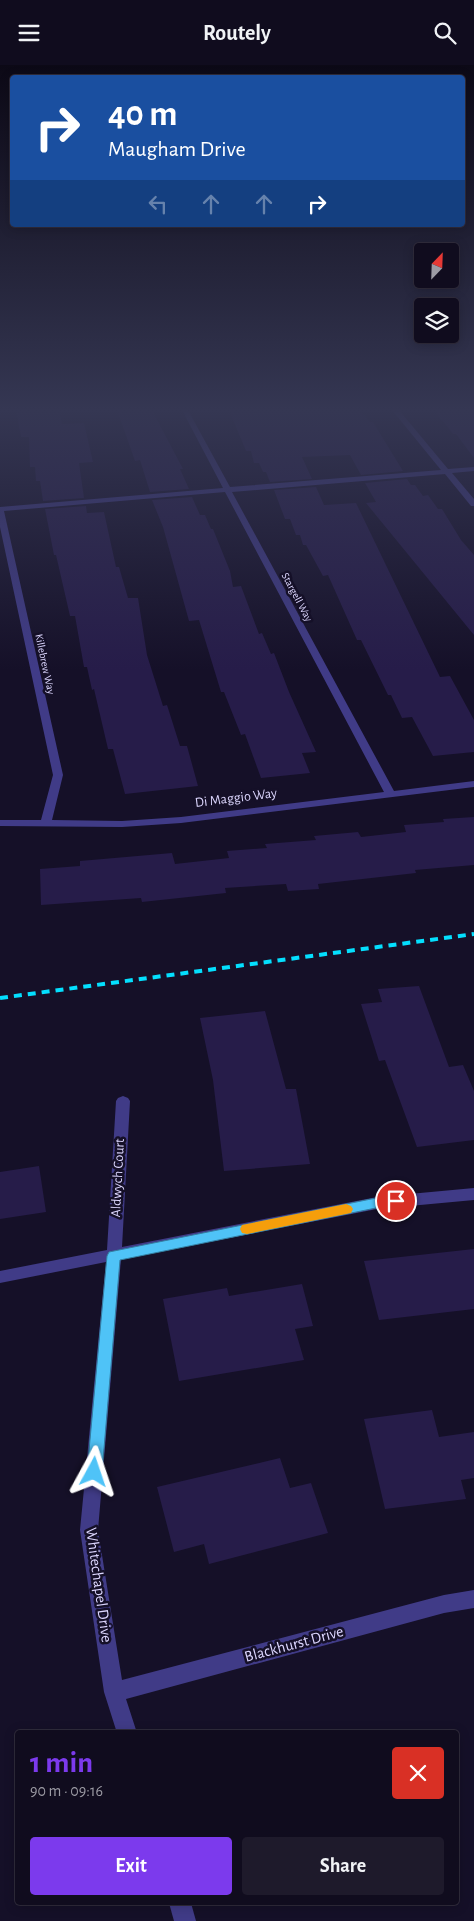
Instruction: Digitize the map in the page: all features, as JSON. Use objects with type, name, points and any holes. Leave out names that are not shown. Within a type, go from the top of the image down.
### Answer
[{"type":"street","points":[[0,509],[147,497]]},
{"type":"street","name":"Stargell Way","points":[[230,497],[390,794]]},
{"type":"street","name":"Killebrew Way","points":[[0,509],[58,775],[46,823]]},
{"type":"street","name":"Di Maggio Way","points":[[0,823],[122,824],[181,820],[474,784]]},
{"type":"street","name":"Aldwych Court","points":[[114,1256],[123,1101]]},
{"type":"street","points":[[0,1277],[376,1203],[474,1194]]},
{"type":"street","name":"Whitechapel Drive","points":[[114,1256],[89,1531],[114,1692],[126,1730]]},
{"type":"street","name":"Blackhurst Drive","points":[[114,1692],[444,1604],[474,1599]]},
{"type":"street","points":[[181,1905],[186,1921]]},
{"type":"building","points":[[42,497],[84,498],[43,501]]},
{"type":"building","points":[[192,497],[200,515],[205,515],[211,529],[213,529],[230,571],[233,587],[241,586],[259,634],[262,633],[271,654],[274,653],[316,752],[302,753],[310,773],[261,778],[245,734],[241,735],[224,692],[221,692],[199,620],[189,621],[163,527],[152,500]]},
{"type":"building","points":[[277,497],[320,497],[324,505],[356,503],[440,677],[450,676],[474,720],[474,752],[433,756],[412,717],[402,718],[391,695],[388,695],[361,640],[357,640],[328,575],[323,576],[306,545],[303,545],[300,535],[296,535],[290,519],[285,519]]},
{"type":"building","points":[[373,497],[429,497],[438,509],[442,509],[461,540],[474,555],[474,635],[366,503],[376,502]]},
{"type":"building","points":[[86,506],[87,513],[104,512],[116,567],[119,567],[128,598],[138,598],[147,655],[163,706],[167,705],[180,746],[187,746],[198,786],[125,794],[113,749],[108,749],[87,667],[84,667],[75,616],[70,616],[56,555],[54,555],[45,509]]},
{"type":"building","points":[[474,817],[474,865],[415,870],[416,873],[318,884],[319,889],[288,891],[286,884],[225,888],[226,893],[142,902],[141,898],[41,905],[40,869],[80,866],[80,861],[172,853],[175,864],[229,858],[227,851],[267,848],[265,844],[316,840],[314,836],[358,832],[361,837],[406,832],[404,825],[444,822],[443,819]]},
{"type":"building","points":[[419,986],[449,1067],[463,1065],[474,1091],[474,1140],[417,1147],[385,1060],[379,1061],[361,1004],[382,1002],[378,989]]},
{"type":"building","points":[[265,1011],[286,1089],[296,1089],[310,1164],[224,1171],[213,1080],[200,1018]]},
{"type":"building","points":[[39,1166],[46,1212],[0,1219],[0,1172]]},
{"type":"building","points":[[474,1249],[474,1309],[379,1320],[364,1261]]},
{"type":"building","points":[[302,1284],[313,1326],[295,1329],[304,1360],[179,1381],[163,1299],[227,1288],[229,1296]]},
{"type":"building","points":[[432,1410],[439,1437],[474,1432],[474,1478],[461,1480],[466,1499],[385,1509],[364,1419]]},
{"type":"building","points":[[280,1458],[290,1488],[311,1483],[328,1533],[209,1564],[204,1544],[174,1552],[157,1487]]},
{"type":"railway","points":[[0,998],[474,934]]},
{"type":"slow traffic","points":[[247,1229],[346,1209]]},
{"type":"route","points":[[94,1472],[114,1256],[376,1203],[396,1201]]}]
